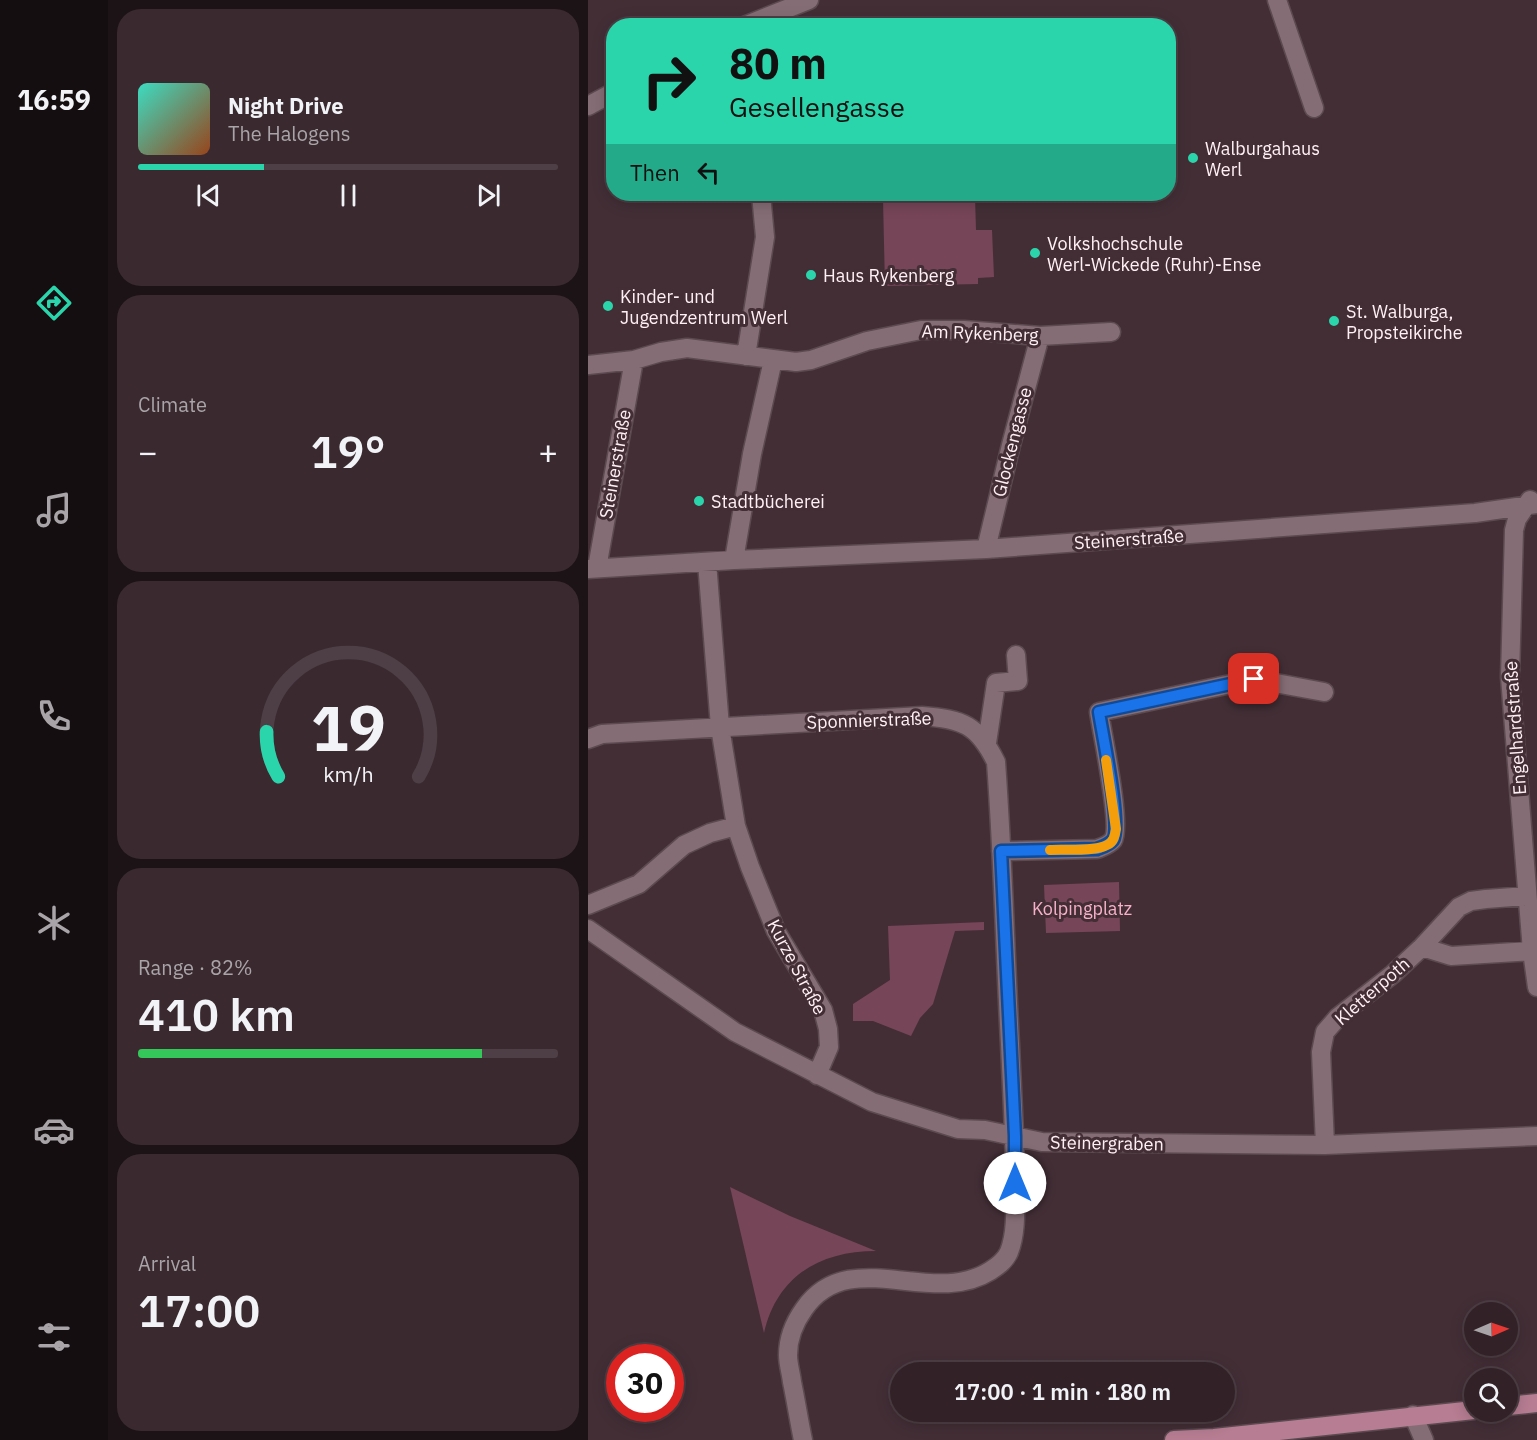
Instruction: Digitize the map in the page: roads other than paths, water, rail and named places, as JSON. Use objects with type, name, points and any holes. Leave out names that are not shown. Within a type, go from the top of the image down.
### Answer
[{"type":"main road","points":[[1518,1405],[1537,1403]]},
{"type":"main road","points":[[1174,1440],[1214,1438],[1464,1411]]},
{"type":"street","points":[[764,18],[809,0]]},
{"type":"street","points":[[1277,0],[1314,108]]},
{"type":"street","points":[[588,106],[606,96]]},
{"type":"street","points":[[746,356],[765,237],[762,201]]},
{"type":"street","name":"Am Rykenberg","points":[[588,364],[634,360],[661,352],[687,348],[796,362],[811,360],[867,341],[921,330],[964,330],[1040,336],[1111,332]]},
{"type":"street","name":"Glockengasse","points":[[986,549],[1040,336]]},
{"type":"street","name":"Steinerstraße","points":[[634,360],[592,568],[986,549],[1290,528],[1475,513],[1530,505]]},
{"type":"street","points":[[734,560],[752,454],[773,360]]},
{"type":"street","points":[[1530,505],[1537,492]]},
{"type":"street","name":"Engelhardstraße","points":[[1530,505],[1514,530],[1510,677],[1527,896],[1537,987]]},
{"type":"street","points":[[707,562],[720,727]]},
{"type":"street","points":[[803,1440],[788,1357],[789,1339],[795,1321],[810,1300],[828,1286],[860,1277],[887,1278],[921,1284],[962,1283],[983,1276],[999,1266],[1008,1255],[1012,1243],[1015,1207],[1015,1136],[1001,851],[996,762],[987,743],[996,683],[1018,681],[1016,656]]},
{"type":"street","points":[[1001,851],[1097,849],[1113,840],[1116,829],[1114,804],[1099,712],[1254,679],[1324,692]]},
{"type":"street","name":"Sponnierstraße","points":[[588,739],[602,734],[922,716],[943,717],[959,722],[974,729],[987,743]]},
{"type":"street","name":"Kurze Straße","points":[[720,727],[736,826],[750,867],[776,931],[823,1010],[828,1029],[829,1047],[817,1075]]},
{"type":"street","points":[[588,905],[639,884],[684,845],[710,833],[736,826]]},
{"type":"street","name":"Kletterpoth","points":[[1325,1144],[1321,1052],[1325,1032],[1338,1017],[1394,974],[1459,907],[1471,901],[1527,896]]},
{"type":"street","name":"Steinergraben","points":[[588,929],[735,1032],[872,1102],[958,1129],[985,1130],[1042,1142],[1325,1144],[1537,1136]]},
{"type":"street","name":"Kletterpoth","points":[[1422,947],[1451,956],[1532,951]]},
{"type":"street","points":[[1413,1415],[1424,1440]]},
{"type":"place","name":"Walburgahaus Werl","points":[[1193,158]]},
{"type":"place","name":"Volkshochschule Werl-Wickede (Ruhr)-Ense","points":[[1035,253]]},
{"type":"place","name":"Haus Rykenberg","points":[[811,275]]},
{"type":"place","name":"Kinder- und Jugendzentrum Werl","points":[[608,306]]},
{"type":"place","name":"St. Walburga, Propsteikirche","points":[[1334,321]]},
{"type":"place","name":"Stadtbücherei","points":[[699,501]]},
{"type":"park label","name":"Kolpingplatz","points":[[1082,908]]}]
